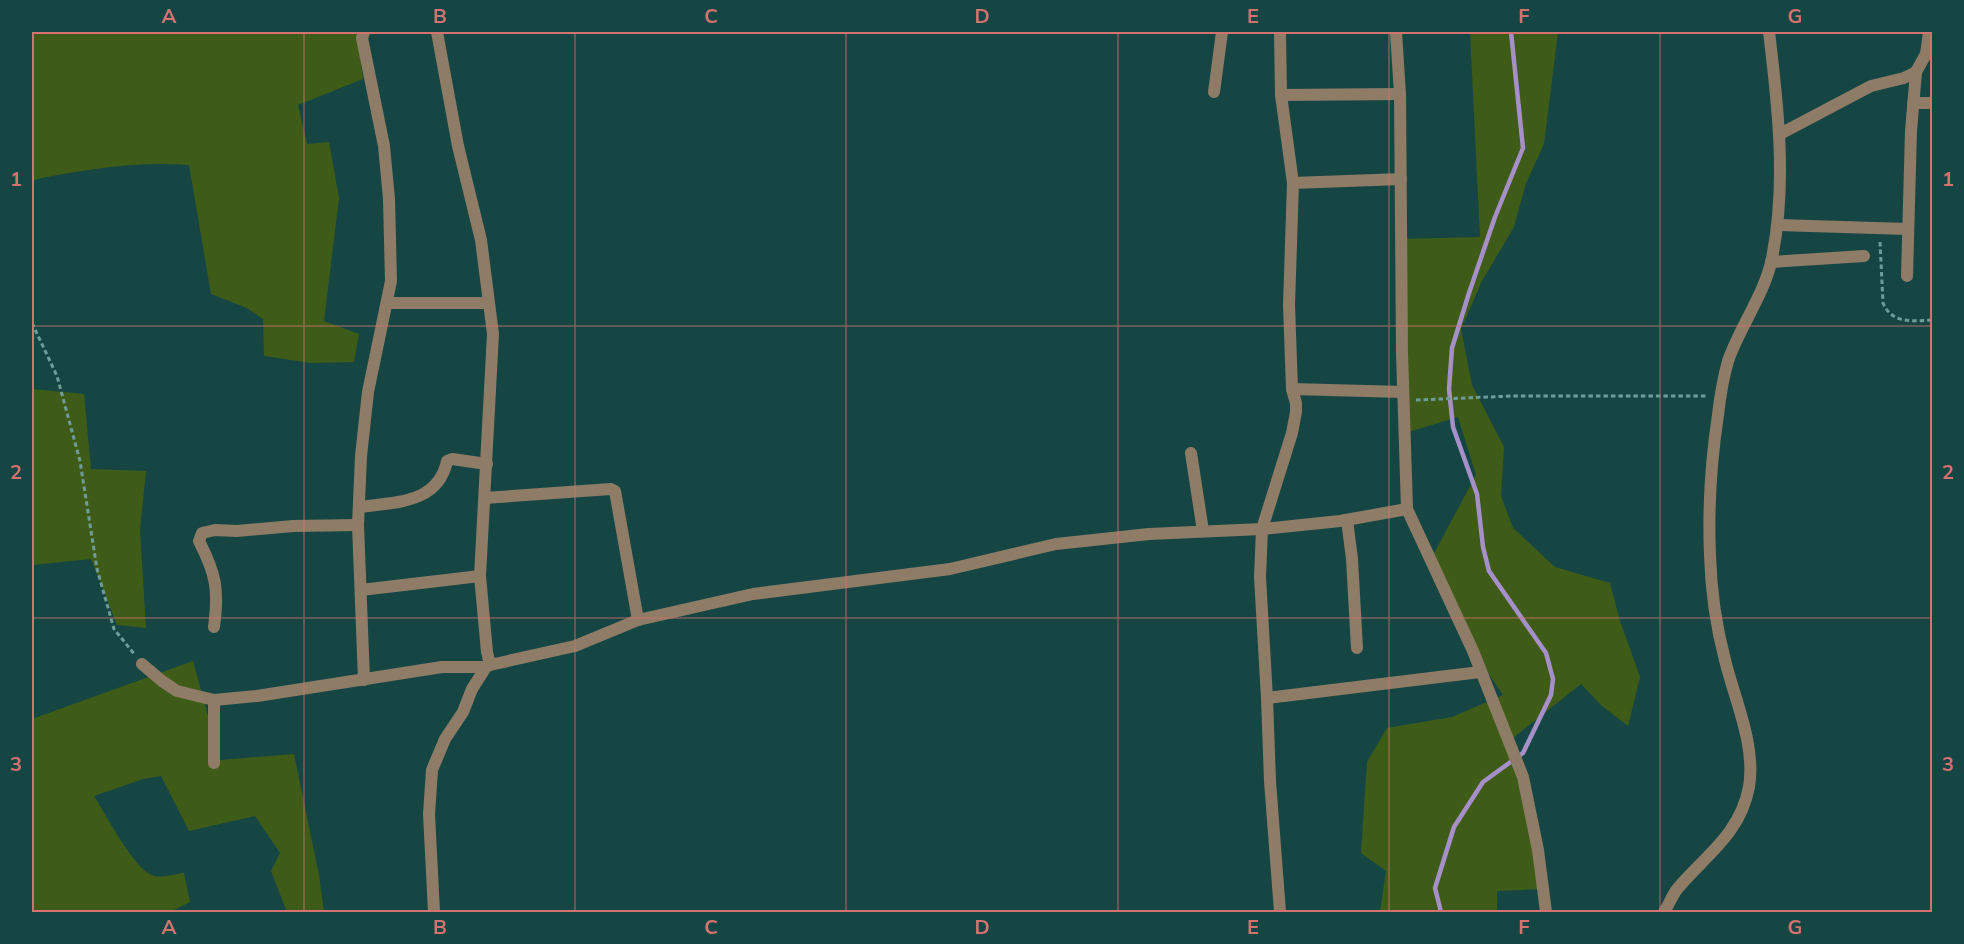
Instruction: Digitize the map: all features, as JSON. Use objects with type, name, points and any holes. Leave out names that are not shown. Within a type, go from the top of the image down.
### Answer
[{"type":"street","points":[[364,32],[362,38],[384,146],[389,199],[391,281],[368,392],[362,456],[358,525],[364,680]]},
{"type":"street","points":[[434,912],[429,814],[432,770],[445,740],[463,712],[472,689],[488,666],[480,576],[493,334],[481,240],[458,146],[437,32]]},
{"type":"street","points":[[1214,92],[1222,32]]},
{"type":"street","points":[[1280,32],[1281,95],[1293,183],[1289,305],[1292,389],[1296,403],[1292,433],[1262,529],[1260,577],[1270,781],[1280,912]]},
{"type":"street","points":[[1396,32],[1400,94],[1403,396],[1407,509],[1473,651],[1523,777],[1538,850],[1546,912]]},
{"type":"street","points":[[1664,912],[1677,890],[1723,842],[1742,809],[1751,771],[1747,740],[1717,622],[1710,555],[1711,474],[1720,397],[1729,359],[1771,262],[1778,225],[1780,134],[1768,32]]},
{"type":"street","points":[[1907,276],[1916,72],[1926,54],[1930,40]]},
{"type":"street","points":[[1780,134],[1870,86],[1904,78],[1916,72]]},
{"type":"street","points":[[1281,95],[1400,94]]},
{"type":"street","points":[[1913,103],[1932,103]]},
{"type":"street","points":[[1293,183],[1401,179]]},
{"type":"street","points":[[1778,225],[1908,229]]},
{"type":"street","points":[[1771,262],[1864,256]]},
{"type":"street","points":[[387,303],[488,303]]},
{"type":"street","points":[[1292,389],[1403,396]]},
{"type":"street","points":[[1191,453],[1203,531]]},
{"type":"street","points":[[360,507],[422,497],[441,478],[447,461],[452,459],[487,464]]},
{"type":"street","points":[[485,498],[611,489],[615,491],[638,620]]},
{"type":"street","points":[[142,664],[177,691],[214,700],[257,696],[442,667],[488,666],[576,646],[638,620],[753,594],[950,568],[1056,544],[1203,531],[1262,529],[1347,520],[1407,509]]},
{"type":"street","points":[[1347,520],[1352,558],[1357,648]]},
{"type":"street","points":[[214,627],[217,606],[214,572],[199,541],[202,533],[215,530],[237,531],[293,526],[358,525]]},
{"type":"street","points":[[361,590],[480,576]]},
{"type":"street","points":[[1267,698],[1480,672]]},
{"type":"street","points":[[214,700],[214,763]]},
{"type":"path","points":[[1879,228],[1883,303],[1887,312],[1905,321],[1932,320]]},
{"type":"path","points":[[32,323],[57,376],[80,461],[97,569],[114,629],[142,664]]},
{"type":"path","points":[[1403,396],[1440,399],[1513,396],[1720,397]]},
{"type":"green space","points":[[32,32],[357,32],[363,79],[298,105],[307,144],[329,142],[339,198],[324,321],[359,334],[354,362],[311,363],[264,356],[263,319],[247,308],[211,294],[189,165],[150,164],[93,169],[37,179],[32,182]]},
{"type":"green space","points":[[1470,32],[1558,32],[1544,144],[1526,183],[1514,227],[1482,281],[1461,329],[1472,385],[1504,447],[1501,496],[1513,528],[1555,567],[1610,583],[1620,621],[1640,677],[1628,726],[1602,706],[1581,684],[1509,741],[1542,889],[1497,891],[1497,912],[1380,912],[1386,871],[1361,853],[1367,762],[1387,728],[1452,717],[1503,695],[1473,651],[1431,559],[1476,475],[1458,417],[1405,433],[1401,239],[1480,237]]},
{"type":"green space","points":[[32,389],[84,394],[91,469],[146,471],[140,530],[146,628],[117,625],[91,559],[32,565]]},
{"type":"green space","points":[[193,661],[220,760],[294,754],[319,875],[324,912],[287,912],[271,871],[280,853],[255,816],[189,831],[161,776],[143,779],[94,796],[129,852],[145,871],[159,877],[184,873],[190,902],[170,912],[32,912],[32,719]]},
{"type":"waterway","points":[[1441,912],[1435,888],[1454,827],[1483,782],[1523,753],[1551,695],[1553,679],[1546,653],[1489,571],[1483,547],[1477,494],[1453,427],[1449,389],[1452,348],[1495,217],[1523,148],[1511,32]]}]
